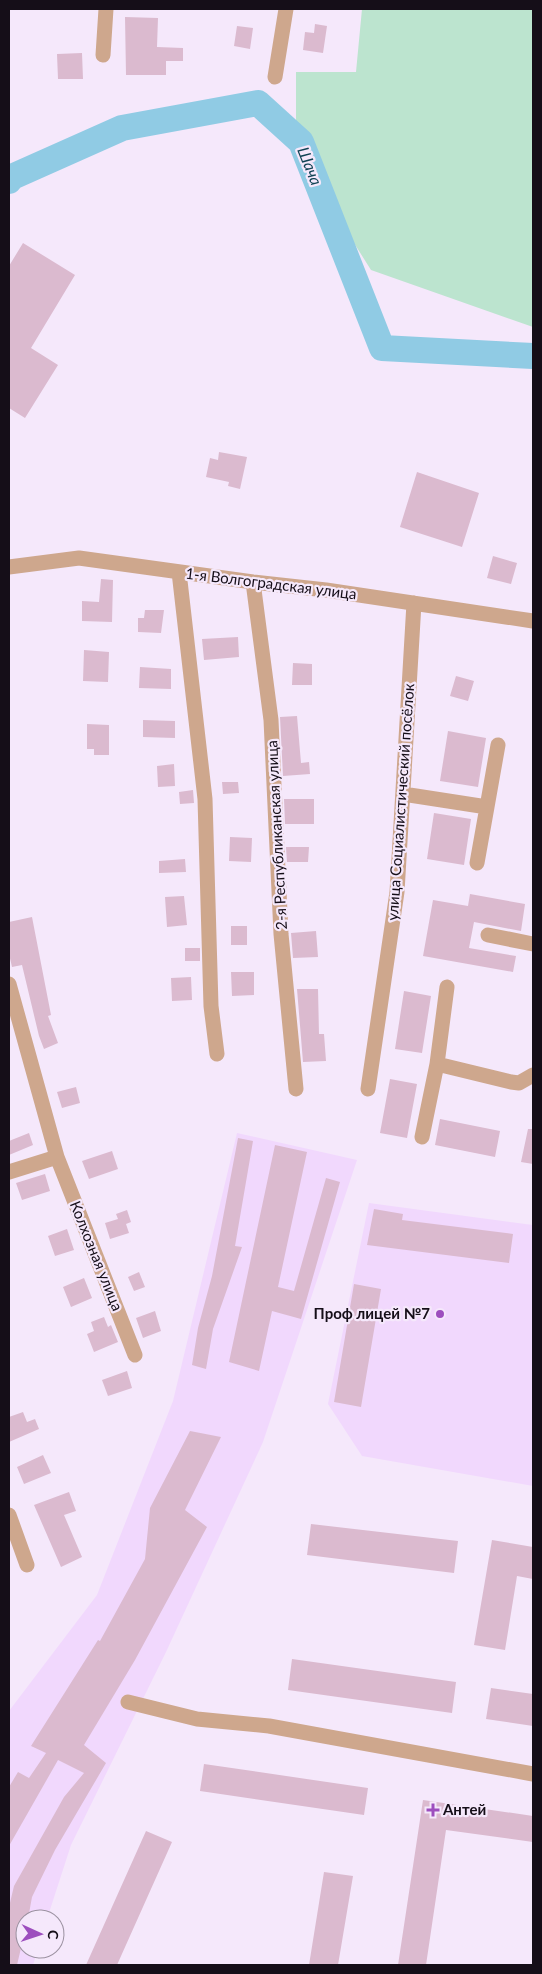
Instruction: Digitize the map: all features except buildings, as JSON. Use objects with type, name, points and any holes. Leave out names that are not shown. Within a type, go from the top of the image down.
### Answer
[{"type":"street","points":[[103,55],[106,9]]},
{"type":"street","points":[[275,77],[286,9]]},
{"type":"street","name":"1-я Волгоградская улица","points":[[9,567],[79,558],[326,590],[533,621]]},
{"type":"street","points":[[179,572],[205,799],[211,1006],[216,1054]]},
{"type":"street","name":"2-я Республиканская улица","points":[[253,582],[271,720],[281,934],[296,1089]]},
{"type":"street","name":"улица Социалистический посёлок","points":[[368,1089],[397,892],[414,603]]},
{"type":"street","points":[[478,863],[498,745]]},
{"type":"street","points":[[403,794],[487,808]]},
{"type":"street","points":[[488,935],[533,944]]},
{"type":"street","name":"Колхозная улица","points":[[9,984],[57,1157],[135,1355]]},
{"type":"street","points":[[422,1137],[437,1064],[447,987]]},
{"type":"street","points":[[437,1064],[519,1083],[533,1075]]},
{"type":"street","points":[[9,1172],[57,1157]]},
{"type":"street","points":[[9,1514],[27,1565]]},
{"type":"street","points":[[128,1702],[197,1719],[269,1726],[533,1774]]},
{"type":"shaded area","points":[[237,1133],[357,1160],[263,1442],[166,1652],[71,1845],[50,1909],[15,1909],[15,1959],[35,1959],[33,1965],[9,1965],[9,1711],[97,1595],[173,1401]]},
{"type":"shaded area","name":"Проф лицей №7","points":[[369,1203],[533,1225],[533,1486],[362,1456],[328,1404]]},
{"type":"green space","points":[[362,9],[533,9],[533,327],[371,270],[296,151],[296,72],[356,72]]},
{"type":"waterway","name":"Шача","points":[[9,181],[12,177],[122,128],[258,103],[301,142],[382,348],[533,356]]},
{"type":"place","name":"Проф лицей №7","points":[[440,1314]]},
{"type":"place","name":"Антей","points":[[433,1810]]}]
